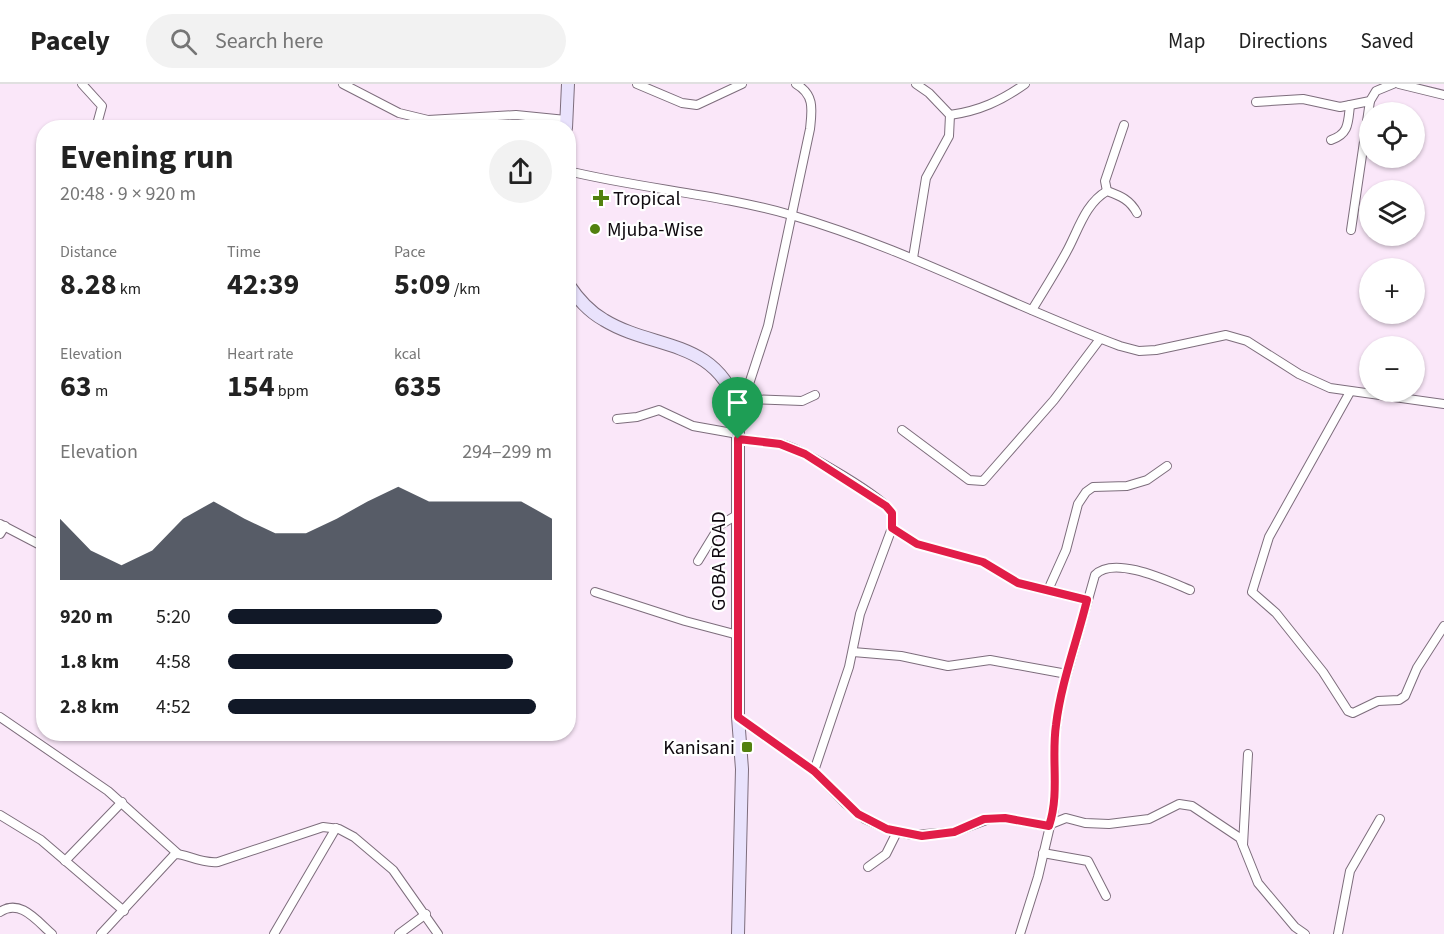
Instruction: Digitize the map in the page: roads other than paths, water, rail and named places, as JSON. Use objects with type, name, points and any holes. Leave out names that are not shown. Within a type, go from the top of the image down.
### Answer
[{"type":"main road","points":[[566,120],[568,84]]},
{"type":"main road","name":"GOBA ROAD","points":[[576,295],[606,322],[686,351],[706,362],[729,384],[741,403],[737,515],[738,717],[742,769],[738,934]]},
{"type":"street","points":[[82,84],[101,104],[98,120]]},
{"type":"street","points":[[343,84],[399,113],[428,120],[516,115],[544,120]]},
{"type":"street","points":[[637,84],[682,104],[697,105],[742,84]]},
{"type":"street","points":[[913,258],[926,178],[949,136],[950,115],[916,84]]},
{"type":"street","points":[[950,115],[973,112],[998,102],[1025,84]]},
{"type":"street","points":[[1399,84],[1444,93]]},
{"type":"street","points":[[1439,84],[1444,93]]},
{"type":"street","points":[[1351,230],[1370,101],[1376,91],[1388,85]]},
{"type":"street","points":[[804,86],[813,105],[810,129],[768,326],[741,403],[802,401],[815,395]]},
{"type":"street","points":[[1256,102],[1303,99],[1326,106],[1370,101]]},
{"type":"street","points":[[1331,140],[1346,132],[1350,105]]},
{"type":"street","points":[[1107,191],[1105,181],[1124,125]]},
{"type":"street","points":[[576,173],[710,199],[741,202],[792,216],[913,258],[1100,339],[1139,351],[1226,335],[1247,341],[1312,381],[1350,392],[1444,404]]},
{"type":"street","points":[[1032,310],[1068,249],[1087,210],[1107,191]]},
{"type":"street","points":[[1107,191],[1128,200],[1137,213]]},
{"type":"street","points":[[902,430],[969,480],[983,481],[1050,406],[1100,339]]},
{"type":"street","points":[[1350,392],[1269,537],[1252,592],[1276,613],[1323,672],[1350,712],[1378,701],[1399,700],[1405,696],[1417,668],[1444,626]]},
{"type":"street","points":[[617,419],[637,417],[659,410],[690,425],[738,437],[780,444],[805,454],[886,506],[892,513],[892,528],[860,614],[853,652],[831,727],[814,771]]},
{"type":"street","points":[[1048,590],[1066,550],[1078,504],[1086,492],[1093,488],[1127,486],[1147,480],[1167,466]]},
{"type":"street","points":[[698,561],[720,525],[737,515]]},
{"type":"street","points":[[2,528],[36,543]]},
{"type":"street","points":[[892,528],[917,544],[983,562],[1014,581],[1087,600]]},
{"type":"street","points":[[1020,934],[1054,809],[1055,728],[1095,575],[1100,570],[1129,568],[1190,590]]},
{"type":"street","points":[[595,592],[685,621],[738,634]]},
{"type":"street","points":[[853,652],[901,656],[948,666],[990,660],[1067,675]]},
{"type":"street","points":[[0,717],[122,802],[177,854],[197,861],[218,862],[315,830],[336,828],[351,834],[381,859],[426,914],[438,934]]},
{"type":"street","points":[[738,717],[814,771],[858,814],[877,825],[897,832],[922,836],[943,834],[989,819],[1005,818],[1049,826],[1066,818],[1085,823],[1109,824],[1149,819],[1185,804],[1201,811],[1240,838],[1258,883],[1295,927],[1305,934]]},
{"type":"street","points":[[1243,845],[1248,754]]},
{"type":"street","points":[[65,861],[122,802]]},
{"type":"street","points":[[0,816],[41,840],[124,911]]},
{"type":"street","points":[[1338,934],[1350,871],[1380,819]]},
{"type":"street","points":[[274,934],[336,828]]},
{"type":"street","points":[[868,867],[886,855],[897,832]]},
{"type":"street","points":[[1043,853],[1087,860],[1106,896]]},
{"type":"street","points":[[101,934],[177,854]]},
{"type":"street","points":[[0,912],[11,906],[19,907],[52,934]]},
{"type":"street","points":[[399,934],[426,914]]},
{"type":"place","name":"Tropical","points":[[601,198]]},
{"type":"place","name":"Mjuba-Wise","points":[[595,229]]},
{"type":"place","name":"Kanisani","points":[[747,747]]}]
